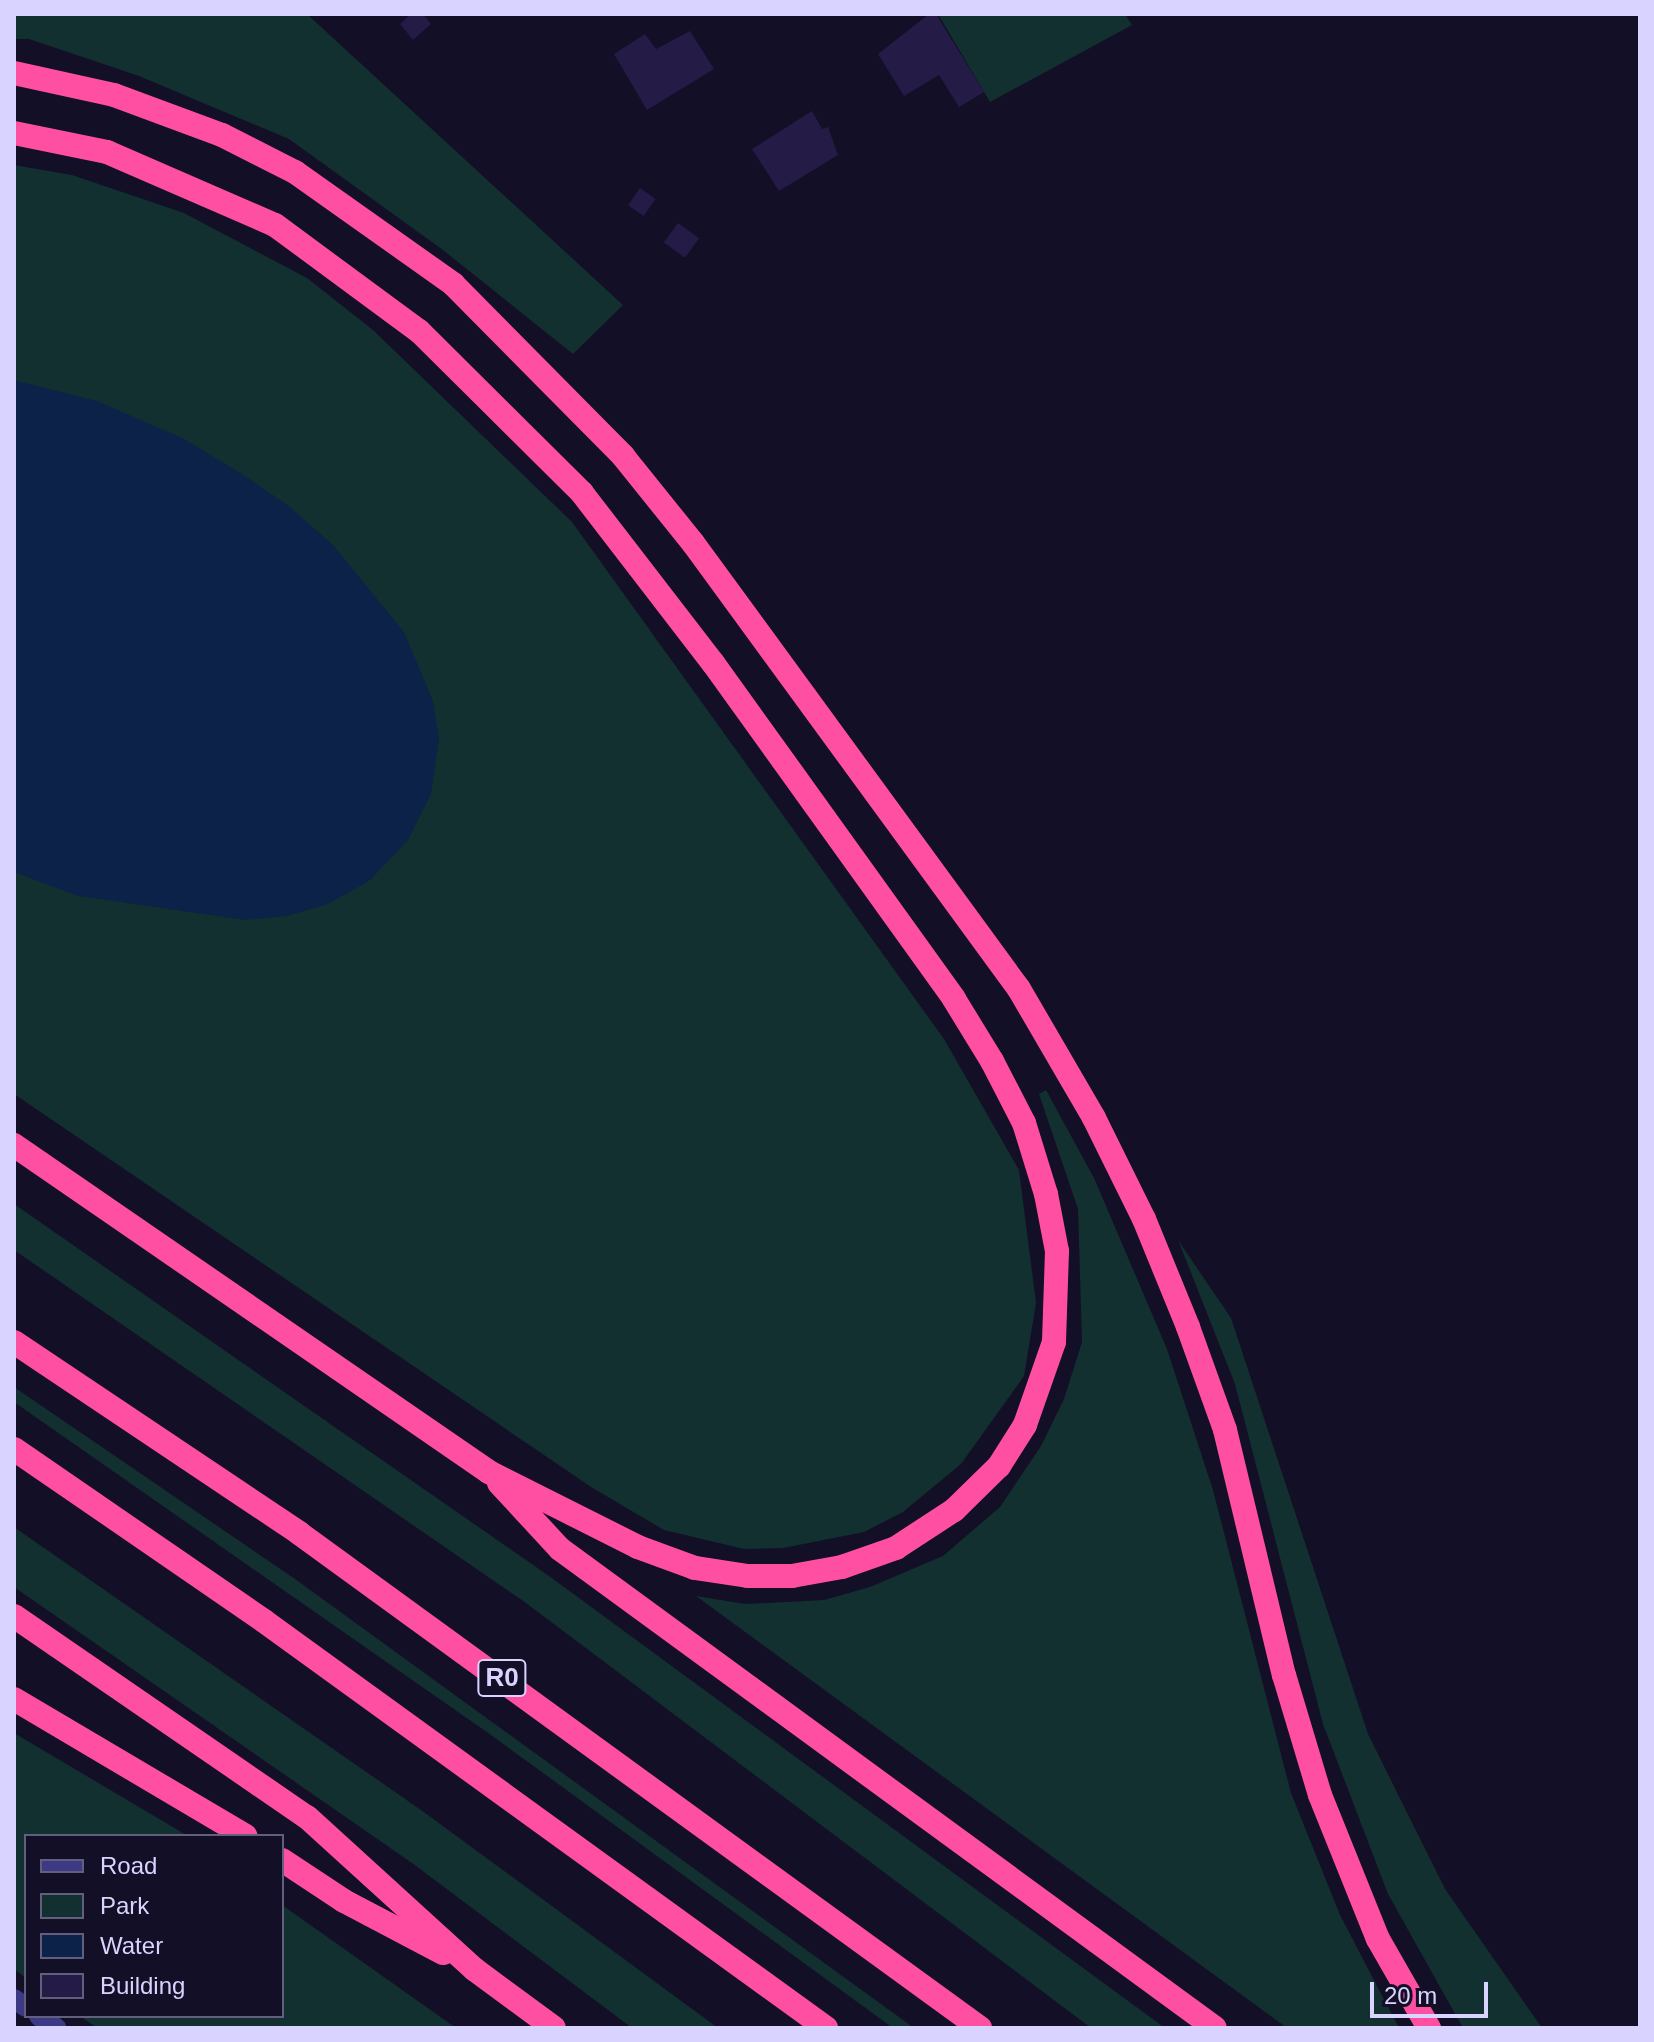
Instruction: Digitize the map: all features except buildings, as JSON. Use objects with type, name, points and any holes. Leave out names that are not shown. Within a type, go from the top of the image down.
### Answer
[{"type":"highway","points":[[14,73],[114,95],[222,135],[295,172],[453,284],[623,456],[693,543],[1019,989],[1100,1130],[1188,1327],[1225,1430],[1284,1675],[1320,1795],[1378,1939],[1429,2028]]},
{"type":"highway","points":[[14,133],[107,152],[275,225],[419,331],[502,410],[582,493],[713,663],[954,999],[1024,1123],[1057,1251],[1054,1342],[1025,1425],[999,1466],[942,1518],[896,1548],[842,1567],[748,1576],[695,1568],[638,1547],[489,1472],[14,1145]]},
{"type":"highway","name":"R0","points":[[14,1342],[299,1533],[980,2028]]},
{"type":"highway","points":[[14,1449],[340,1675],[826,2028]]},
{"type":"highway","points":[[489,1472],[560,1549],[1215,2028]]},
{"type":"highway","points":[[14,1616],[307,1817],[474,1969],[554,2028]]},
{"type":"highway","points":[[14,1699],[243,1834]]},
{"type":"highway","points":[[284,1861],[344,1901],[474,1969]]},
{"type":"green space","points":[[14,14],[307,14],[623,305],[573,354],[443,250],[289,139],[139,76],[29,39],[14,39]]},
{"type":"green space","points":[[938,14],[1125,14],[1132,25],[990,102]]},
{"type":"green space","points":[[14,165],[72,175],[184,213],[307,278],[373,330],[572,522],[944,1039],[1019,1170],[1036,1303],[1024,1376],[961,1464],[903,1512],[864,1532],[783,1548],[744,1549],[664,1530],[591,1487],[14,1094]]},
{"type":"green space","points":[[1046,1090],[1094,1178],[1167,1349],[1213,1490],[1291,1793],[1340,1915],[1399,2028],[1287,2028],[696,1596],[745,1604],[824,1600],[870,1587],[943,1556],[1000,1507],[1041,1446],[1064,1399],[1082,1342],[1078,1209],[1039,1094]]},
{"type":"green space","points":[[14,1204],[549,1576],[1165,2028],[1091,2028],[526,1603],[14,1250]]},
{"type":"green space","points":[[1178,1240],[1231,1318],[1368,1734],[1445,1889],[1542,2028],[1463,2028],[1388,1894],[1323,1724],[1235,1384]]},
{"type":"green space","points":[[14,1387],[295,1579],[914,2028],[893,2028],[491,1735],[14,1402]]},
{"type":"green space","points":[[14,1527],[421,1810],[718,2028],[632,2028],[412,1863],[14,1587]]},
{"type":"green space","points":[[14,1733],[185,1834],[24,1834],[24,1976],[14,1969]]},
{"type":"green space","points":[[284,1906],[456,2028],[97,2028],[83,2018],[284,2018]]},
{"type":"water","points":[[14,380],[97,401],[184,439],[242,474],[289,506],[333,545],[404,632],[433,701],[439,739],[431,794],[408,840],[369,881],[328,904],[287,916],[245,920],[78,896],[14,872]]}]
